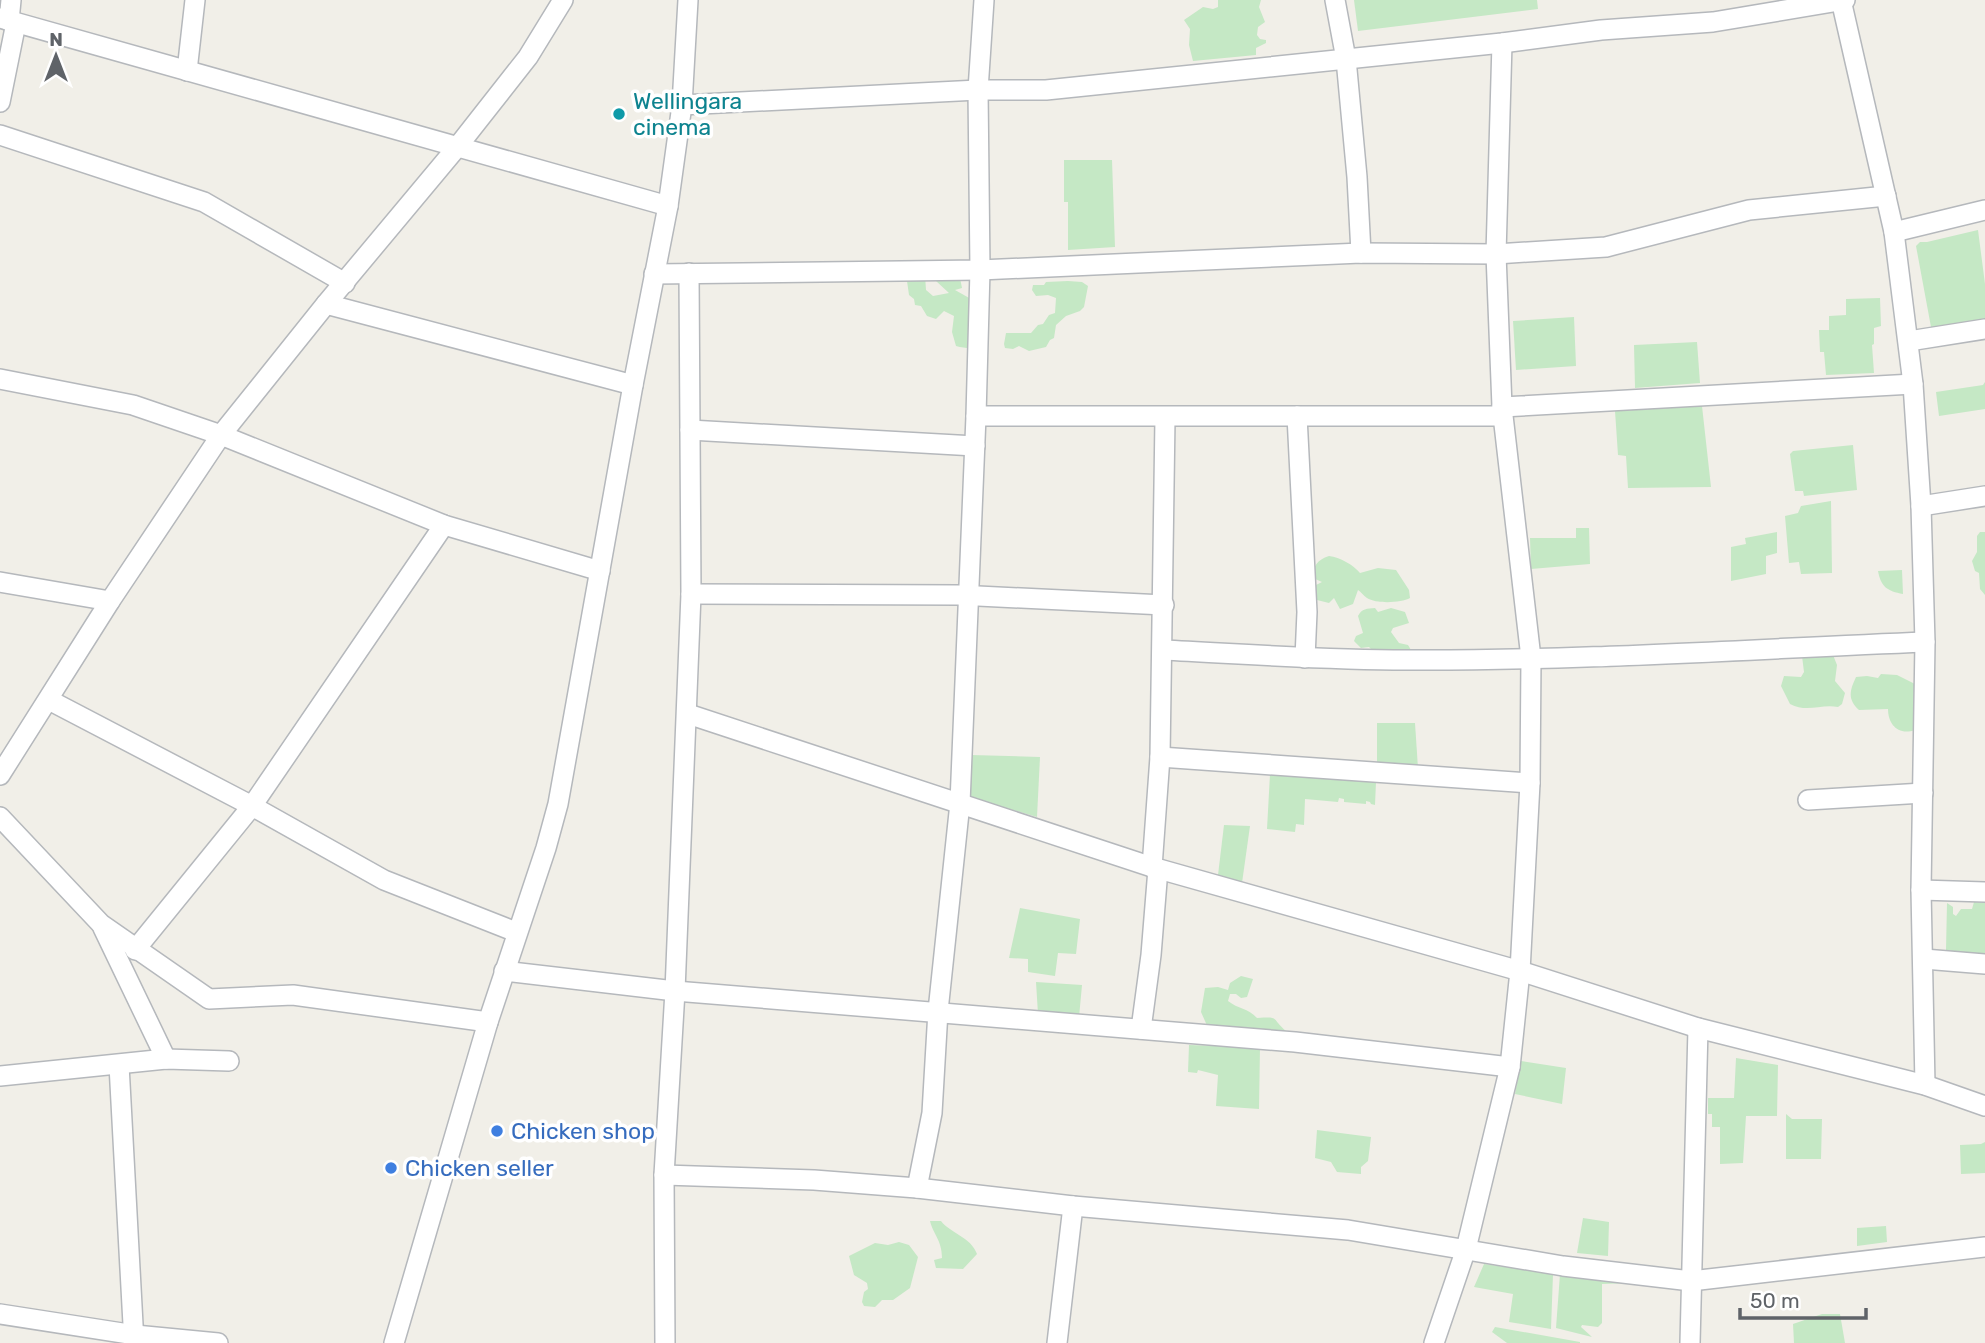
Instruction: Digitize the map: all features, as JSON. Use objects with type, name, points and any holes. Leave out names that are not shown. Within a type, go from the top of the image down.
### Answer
[{"type":"street","points":[[0,102],[11,0]]},
{"type":"street","points":[[187,71],[195,0]]},
{"type":"street","points":[[0,775],[110,601],[222,435],[528,57],[563,0]]},
{"type":"street","points":[[394,1343],[488,1022],[558,804],[668,206],[682,105],[688,0]]},
{"type":"street","points":[[917,1188],[932,1113],[938,1011],[960,803],[976,416],[980,270],[978,90],[984,0]]},
{"type":"street","points":[[1335,0],[1346,59],[1357,177],[1360,253]]},
{"type":"street","points":[[682,105],[978,90],[1046,90],[1502,43],[1601,30],[1713,22],[1843,0],[1894,232],[1913,384],[1921,506],[1924,642],[1921,890],[1925,1085]]},
{"type":"street","points":[[8,21],[668,206]]},
{"type":"street","points":[[1434,1343],[1466,1249],[1510,1067],[1520,971],[1530,783],[1531,658],[1502,412],[1496,254],[1502,43]]},
{"type":"street","points":[[0,135],[204,202],[345,283]]},
{"type":"street","points":[[654,274],[980,270],[1360,253],[1496,254],[1606,247],[1749,210],[1886,196]]},
{"type":"street","points":[[1894,232],[1985,210]]},
{"type":"street","points":[[665,1343],[664,1175],[688,714],[691,594],[690,273]]},
{"type":"street","points":[[326,304],[633,385]]},
{"type":"street","points":[[1909,341],[1985,329]]},
{"type":"street","points":[[0,379],[133,405],[222,435],[444,525],[600,571]]},
{"type":"street","points":[[976,416],[1165,418],[1502,412],[1913,384]]},
{"type":"street","points":[[1297,416],[1307,612],[1305,658]]},
{"type":"street","points":[[1141,1029],[1151,956],[1160,757],[1165,418]]},
{"type":"street","points":[[690,430],[975,446]]},
{"type":"street","points":[[1921,506],[1985,496]]},
{"type":"street","points":[[135,950],[251,806],[444,525]]},
{"type":"street","points":[[0,582],[110,601]]},
{"type":"street","points":[[691,594],[968,596],[1164,605]]},
{"type":"street","points":[[1163,650],[1305,658],[1406,660],[1531,658],[1924,642]]},
{"type":"street","points":[[49,700],[251,806],[384,880],[516,932]]},
{"type":"street","points":[[688,714],[1155,868],[1520,971],[1698,1028],[1925,1085],[1985,1106]]},
{"type":"street","points":[[1160,757],[1530,783]]},
{"type":"street","points":[[1808,800],[1923,793]]},
{"type":"street","points":[[0,817],[101,924],[209,999],[293,995],[488,1022]]},
{"type":"street","points":[[1921,890],[1985,891]]},
{"type":"street","points":[[101,924],[166,1059]]},
{"type":"street","points":[[1924,959],[1985,964]]},
{"type":"street","points":[[504,971],[675,991],[1295,1042],[1510,1067]]},
{"type":"street","points":[[1690,1343],[1698,1028]]},
{"type":"street","points":[[0,1076],[166,1059],[229,1061]]},
{"type":"street","points":[[119,1065],[134,1339]]},
{"type":"street","points":[[664,1175],[814,1180],[917,1188],[1073,1206],[1348,1230],[1563,1266],[1691,1281],[1944,1250],[1985,1248]]},
{"type":"street","points":[[1057,1343],[1073,1206]]},
{"type":"street","points":[[0,1314],[134,1339],[218,1343]]},
{"type":"green space","points":[[1218,0],[1261,0],[1259,7],[1265,22],[1258,27],[1257,35],[1266,40],[1266,43],[1256,48],[1256,55],[1193,61],[1189,45],[1190,29],[1184,20],[1203,7],[1218,7]]},
{"type":"green space","points":[[1354,0],[1537,0],[1538,9],[1358,31]]},
{"type":"green space","points":[[1064,160],[1112,160],[1115,247],[1068,250],[1068,202],[1064,202]]},
{"type":"green space","points":[[1978,230],[1985,284],[1985,320],[1931,327],[1916,246],[1920,242]]},
{"type":"green space","points":[[906,274],[925,275],[926,290],[933,296],[949,293],[936,281],[937,275],[960,278],[962,288],[955,290],[971,299],[968,310],[987,329],[987,342],[973,348],[956,346],[952,332],[954,316],[944,311],[936,319],[927,316],[909,295]]},
{"type":"green space","points":[[1082,282],[1088,286],[1084,307],[1066,316],[1056,325],[1054,338],[1046,347],[1029,351],[1019,346],[1013,349],[1005,348],[1006,333],[1031,333],[1038,325],[1043,324],[1049,315],[1055,313],[1056,298],[1048,295],[1036,296],[1032,290],[1033,285]]},
{"type":"green space","points":[[1880,298],[1881,326],[1874,328],[1872,345],[1874,373],[1826,375],[1824,352],[1820,352],[1819,330],[1829,330],[1829,316],[1846,315],[1846,299]]},
{"type":"green space","points":[[1574,317],[1576,366],[1516,370],[1513,321]]},
{"type":"green space","points":[[1697,342],[1700,383],[1635,388],[1634,345]]},
{"type":"green space","points":[[1985,382],[1985,409],[1939,416],[1936,392],[1983,385]]},
{"type":"green space","points":[[1702,406],[1711,487],[1628,488],[1626,456],[1618,455],[1615,411]]},
{"type":"green space","points":[[1853,445],[1857,490],[1804,496],[1803,491],[1795,491],[1790,454],[1793,451]]},
{"type":"green space","points":[[1831,501],[1832,573],[1801,574],[1799,562],[1789,563],[1785,516],[1798,513],[1801,506]]},
{"type":"green space","points":[[1576,528],[1589,528],[1590,564],[1531,569],[1530,538],[1576,538]]},
{"type":"green space","points":[[1777,532],[1777,553],[1766,556],[1766,574],[1731,581],[1731,547],[1746,544],[1745,538]]},
{"type":"green space","points":[[1980,532],[1985,532],[1985,595],[1980,589],[1979,573],[1975,571],[1972,561],[1977,552],[1977,536]]},
{"type":"green space","points":[[1329,556],[1346,562],[1360,573],[1378,568],[1396,570],[1409,590],[1410,598],[1382,602],[1367,598],[1358,590],[1353,604],[1340,609],[1334,598],[1329,603],[1313,599],[1312,587],[1322,582],[1313,578],[1315,567],[1321,559]]},
{"type":"green space","points":[[1902,570],[1903,594],[1886,587],[1878,571]]},
{"type":"green space","points":[[1375,608],[1378,612],[1391,608],[1405,612],[1409,623],[1393,628],[1391,632],[1399,643],[1408,645],[1410,656],[1375,653],[1369,647],[1361,648],[1354,641],[1356,636],[1363,633],[1358,616],[1365,609]]},
{"type":"green space","points":[[1833,655],[1837,665],[1835,681],[1845,693],[1842,704],[1838,707],[1808,708],[1790,704],[1781,686],[1784,676],[1801,677],[1804,672],[1802,656]]},
{"type":"green space","points":[[1881,674],[1897,675],[1917,685],[1915,730],[1904,731],[1895,727],[1888,709],[1859,710],[1853,702],[1851,690],[1856,677],[1878,678]]},
{"type":"green space","points":[[1377,723],[1415,723],[1418,768],[1377,764]]},
{"type":"green space","points":[[971,755],[1040,757],[1037,817],[969,797]]},
{"type":"green space","points":[[1270,774],[1376,782],[1375,805],[1366,801],[1366,804],[1344,802],[1344,799],[1339,798],[1338,802],[1305,799],[1304,825],[1296,824],[1295,832],[1267,829]]},
{"type":"green space","points":[[1224,825],[1250,826],[1242,883],[1218,875]]},
{"type":"green space","points":[[1974,902],[1985,903],[1985,956],[1946,950],[1947,903],[1953,907],[1953,914],[1956,916],[1961,909],[1972,909]]},
{"type":"green space","points":[[1020,908],[1080,919],[1076,954],[1058,953],[1055,976],[1028,972],[1028,959],[1009,958]]},
{"type":"green space","points":[[1241,976],[1253,979],[1247,997],[1230,994],[1228,1001],[1257,1018],[1274,1019],[1286,1031],[1282,1039],[1260,1047],[1259,1109],[1216,1106],[1218,1075],[1198,1070],[1197,1073],[1188,1072],[1189,1045],[1247,1047],[1209,1030],[1201,1012],[1205,988],[1218,987],[1228,990],[1230,983]]},
{"type":"green space","points":[[1036,982],[1082,985],[1079,1017],[1038,1014]]},
{"type":"green space","points":[[1736,1058],[1778,1065],[1777,1116],[1746,1116],[1743,1163],[1720,1164],[1720,1127],[1712,1127],[1712,1114],[1708,1114],[1708,1098],[1734,1098]]},
{"type":"green space","points":[[1521,1061],[1566,1068],[1562,1104],[1515,1094]]},
{"type":"green space","points":[[1786,1114],[1792,1119],[1822,1119],[1821,1159],[1786,1159]]},
{"type":"green space","points":[[1317,1130],[1371,1137],[1368,1161],[1361,1167],[1361,1174],[1337,1172],[1331,1162],[1315,1158]]},
{"type":"green space","points":[[1985,1142],[1985,1173],[1961,1174],[1960,1145]]},
{"type":"green space","points":[[1583,1218],[1609,1222],[1608,1256],[1577,1253]]},
{"type":"green space","points":[[930,1221],[941,1221],[974,1248],[977,1254],[963,1269],[936,1268],[934,1260],[942,1258],[942,1252]]},
{"type":"green space","points":[[1886,1226],[1887,1242],[1857,1246],[1857,1228]]},
{"type":"green space","points":[[899,1242],[909,1245],[918,1257],[910,1288],[893,1300],[882,1300],[875,1307],[864,1306],[862,1302],[864,1292],[868,1289],[867,1283],[854,1275],[849,1256],[875,1243],[888,1245]]},
{"type":"green space","points":[[1484,1264],[1553,1274],[1551,1329],[1509,1322],[1513,1294],[1474,1287]]},
{"type":"green space","points":[[1560,1274],[1631,1283],[1602,1284],[1602,1323],[1598,1327],[1581,1327],[1592,1337],[1556,1328]]},
{"type":"green space","points":[[1822,1314],[1840,1314],[1845,1343],[1794,1343],[1793,1324]]},
{"type":"green space","points":[[1495,1327],[1580,1343],[1507,1343],[1492,1332]]},
{"type":"place","name":"Wellingara cinema","points":[[619,114]]},
{"type":"place","name":"Chicken shop","points":[[497,1131]]},
{"type":"place","name":"Chicken seller","points":[[391,1168]]}]
